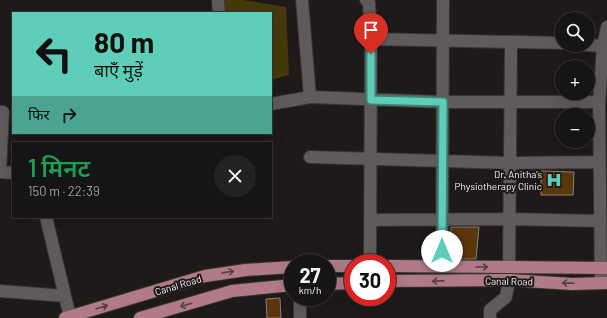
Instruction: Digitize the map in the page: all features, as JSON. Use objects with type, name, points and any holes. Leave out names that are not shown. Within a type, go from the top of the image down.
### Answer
[{"type":"main road","name":"Canal Road","points":[[396,266],[604,268]]},
{"type":"main road","name":"Canal Road","points":[[68,317],[205,276],[246,270],[284,268]]},
{"type":"main road","name":"Canal Road","points":[[396,281],[509,280],[572,284],[604,283]]},
{"type":"main road","name":"Canal Road","points":[[140,318],[170,313],[232,291],[284,286]]},
{"type":"street","points":[[218,0],[219,12]]},
{"type":"street","points":[[302,0],[310,97]]},
{"type":"street","points":[[366,0],[369,3],[371,39],[370,254]]},
{"type":"street","points":[[442,267],[443,0]]},
{"type":"street","points":[[604,283],[600,221],[599,102],[603,46],[607,27]]},
{"type":"street","points":[[371,39],[555,44]]},
{"type":"street","points":[[510,267],[510,102],[512,42]]},
{"type":"street","points":[[595,46],[603,46]]},
{"type":"street","points":[[272,104],[310,97],[443,102],[599,102]]},
{"type":"street","points":[[2,112],[0,172],[12,173]]},
{"type":"street","points":[[310,157],[510,163],[599,162]]},
{"type":"street","points":[[46,218],[65,296],[68,317]]},
{"type":"street","points":[[370,220],[510,218],[600,221]]},
{"type":"street","points":[[490,318],[490,310],[506,297],[509,280]]},
{"type":"street","points":[[0,291],[65,296]]},
{"type":"street","points":[[300,306],[300,318]]},
{"type":"shaded area","points":[[213,0],[243,0],[286,7],[289,75],[272,80],[272,12],[214,12]]},
{"type":"building","points":[[541,171],[574,172],[573,195],[541,195]]},
{"type":"building","points":[[451,227],[479,227],[476,259],[450,259]]},
{"type":"building","points":[[280,298],[281,318],[267,318],[266,299]]},
{"type":"place","name":"Dr. Anitha's Physiotherapy Clinic","points":[[554,180]]},
{"type":"route","points":[[371,54],[371,100],[443,102],[442,251]]}]
